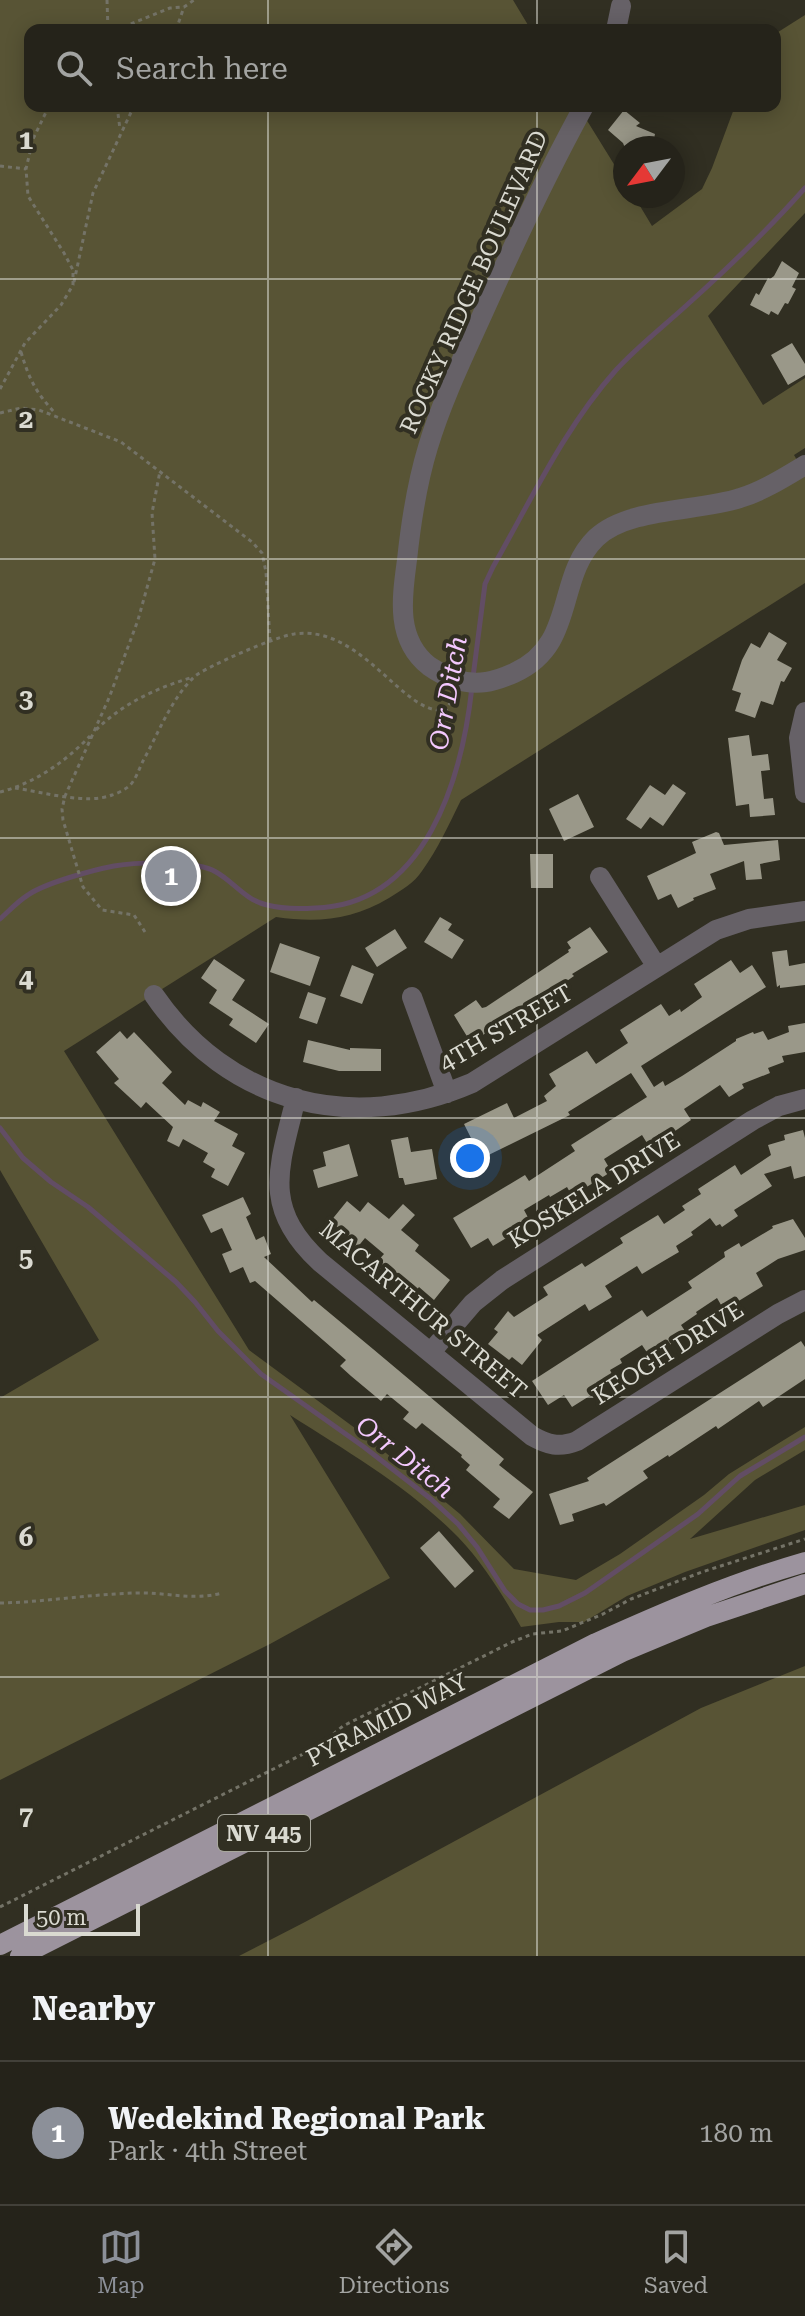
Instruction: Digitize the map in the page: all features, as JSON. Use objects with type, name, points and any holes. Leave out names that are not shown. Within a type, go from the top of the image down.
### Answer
[{"type":"main road","name":"PYRAMID WAY","points":[[0,1945],[596,1643],[730,1585],[805,1562]]},
{"type":"main road","name":"PYRAMID WAY","points":[[20,1956],[622,1652],[706,1617],[805,1584]]},
{"type":"street","points":[[617,24],[621,6]]},
{"type":"street","name":"ROCKY RIDGE BOULEVARD","points":[[457,680],[442,675],[425,662],[412,647],[404,627],[402,604],[419,481],[446,397],[546,176],[581,112]]},
{"type":"street","points":[[457,680],[484,682],[502,678],[540,656],[562,619],[578,565],[587,548],[616,524],[741,498],[804,466]]},
{"type":"street","points":[[805,712],[799,738],[805,793]]},
{"type":"street","points":[[600,877],[657,967]]},
{"type":"street","name":"4TH STREET","points":[[154,995],[176,1025],[209,1056],[253,1083],[296,1098],[335,1106],[368,1109],[412,1104],[472,1083],[716,930],[749,919],[805,911]]},
{"type":"street","points":[[412,997],[447,1093]]},
{"type":"street","name":"MACARTHUR STREET","points":[[296,1098],[279,1167],[278,1185],[287,1220],[295,1235],[320,1262],[532,1436],[558,1446]]},
{"type":"street","name":"KOSKELA DRIVE","points":[[431,1352],[473,1303],[502,1280],[753,1120],[779,1106],[805,1099]]},
{"type":"street","name":"KEOGH DRIVE","points":[[558,1446],[587,1435],[805,1300]]},
{"type":"path","points":[[107,0],[108,24]]},
{"type":"path","points":[[131,24],[170,8],[184,7],[194,0]]},
{"type":"path","points":[[178,24],[184,7]]},
{"type":"path","points":[[46,112],[33,139],[26,169],[28,196],[73,270],[73,285]]},
{"type":"path","points":[[118,112],[120,133]]},
{"type":"path","points":[[0,389],[25,343],[61,305],[73,285],[93,193],[131,112]]},
{"type":"path","points":[[1,165],[26,169]]},
{"type":"path","points":[[20,351],[29,379],[40,398],[58,417]]},
{"type":"path","points":[[0,413],[21,408],[39,410],[121,442],[243,534],[262,553],[270,641]]},
{"type":"path","points":[[145,932],[134,915],[102,910],[83,887],[62,809],[138,620],[155,559],[152,513],[160,471]]},
{"type":"path","points":[[0,792],[43,775],[74,753],[102,724],[133,701],[270,641],[293,634],[316,633],[342,642],[361,653],[417,701],[437,712],[446,710],[453,700],[457,680]]},
{"type":"path","points":[[15,788],[91,799],[110,796],[129,787],[179,696],[194,676]]},
{"type":"path","points":[[0,1907],[319,1746],[343,1726],[512,1642],[532,1634],[562,1631],[631,1599],[702,1572],[805,1539]]},
{"type":"path","points":[[0,1603],[139,1592],[201,1598],[222,1593]]},
{"type":"shaded area","points":[[0,0],[513,0],[527,24],[24,24],[24,112],[582,112],[613,163],[613,208],[641,208],[652,226],[676,208],[685,208],[685,202],[702,189],[733,112],[781,112],[781,30],[805,15],[805,213],[708,316],[763,405],[805,378],[805,448],[794,455],[805,474],[805,583],[461,800],[428,863],[399,892],[362,911],[334,918],[306,920],[276,917],[64,1051],[249,1350],[363,1434],[460,1514],[514,1569],[576,1580],[620,1554],[729,1474],[805,1427],[805,1450],[755,1480],[690,1539],[805,1505],[805,1530],[627,1596],[584,1622],[521,1627],[476,1558],[439,1519],[378,1472],[290,1415],[390,1578],[270,1644],[0,1780],[0,1398],[99,1340],[0,1170]]},
{"type":"shaded area","points":[[805,1666],[805,1956],[239,1956],[701,1708]]},
{"type":"building","points":[[622,112],[640,123],[636,126],[655,134],[655,136],[615,136],[608,130]]},
{"type":"building","points":[[782,261],[799,273],[792,287],[796,289],[778,315],[771,311],[769,315],[750,305]]},
{"type":"building","points":[[792,343],[805,364],[805,375],[788,385],[771,355]]},
{"type":"building","points":[[769,632],[787,643],[777,660],[792,668],[784,682],[781,681],[773,705],[761,701],[755,718],[735,711],[741,693],[732,690],[751,643],[760,648]]},
{"type":"building","points":[[749,735],[752,756],[768,754],[770,770],[761,771],[764,799],[773,798],[775,815],[750,817],[749,804],[736,806],[728,738]]},
{"type":"building","points":[[673,784],[686,793],[663,826],[650,817],[641,829],[626,819],[650,785],[665,795]]},
{"type":"building","points":[[578,794],[594,827],[564,841],[549,809]]},
{"type":"building","points":[[716,832],[724,845],[778,840],[780,860],[760,864],[762,879],[746,880],[744,861],[710,874],[716,889],[678,908],[671,894],[658,900],[647,876],[696,853],[692,842]]},
{"type":"building","points":[[530,854],[553,854],[553,888],[531,888]]},
{"type":"building","points":[[440,917],[452,924],[448,930],[464,940],[452,959],[424,942]]},
{"type":"building","points":[[590,927],[608,952],[471,1043],[454,1015],[476,1000],[482,1008],[486,1007],[569,952],[571,948],[567,942]]},
{"type":"building","points":[[395,929],[407,948],[377,967],[365,948]]},
{"type":"building","points":[[280,943],[320,957],[310,986],[270,972]]},
{"type":"building","points":[[787,950],[789,966],[805,963],[805,985],[777,987],[772,952]]},
{"type":"building","points":[[214,959],[245,980],[232,1000],[269,1024],[256,1043],[229,1025],[233,1019],[209,1003],[217,990],[201,978]]},
{"type":"building","points":[[731,960],[740,973],[752,965],[766,987],[641,1066],[654,1087],[663,1081],[665,1086],[736,1039],[753,1032],[763,1031],[768,1040],[789,1032],[788,1026],[805,1023],[805,1052],[782,1056],[784,1062],[768,1068],[770,1073],[742,1084],[744,1088],[729,1097],[720,1085],[684,1109],[691,1120],[650,1148],[642,1135],[604,1159],[611,1171],[606,1175],[572,1196],[567,1187],[549,1195],[524,1210],[531,1223],[493,1246],[488,1238],[471,1248],[453,1218],[525,1175],[529,1181],[575,1151],[571,1145],[647,1097],[631,1073],[568,1112],[570,1115],[462,1168],[453,1147],[471,1138],[464,1124],[507,1103],[514,1118],[547,1101],[544,1096],[556,1086],[549,1074],[587,1051],[596,1064],[628,1043],[620,1030],[661,1004],[669,1016],[680,1009],[681,1012],[702,997],[694,984]]},
{"type":"building","points":[[352,965],[374,974],[362,1004],[340,996]]},
{"type":"building","points":[[308,992],[326,998],[317,1024],[299,1018]]},
{"type":"building","points":[[120,1031],[127,1039],[134,1032],[172,1072],[162,1083],[185,1105],[188,1100],[201,1107],[203,1102],[220,1112],[214,1121],[238,1134],[232,1146],[245,1153],[228,1186],[211,1177],[215,1169],[203,1162],[208,1153],[183,1139],[179,1147],[167,1141],[173,1127],[146,1102],[141,1108],[114,1083],[119,1079],[96,1052]]},
{"type":"building","points":[[308,1040],[350,1050],[381,1049],[381,1071],[339,1071],[303,1062]]},
{"type":"building","points":[[803,1130],[805,1176],[794,1179],[791,1166],[764,1174],[772,1186],[734,1210],[738,1216],[722,1227],[720,1224],[716,1226],[710,1218],[676,1246],[679,1252],[642,1274],[637,1266],[605,1286],[612,1297],[589,1311],[585,1304],[537,1335],[542,1340],[522,1365],[512,1357],[509,1360],[488,1344],[498,1332],[494,1329],[508,1311],[514,1317],[548,1295],[543,1287],[582,1263],[585,1267],[623,1243],[620,1238],[658,1215],[664,1224],[685,1210],[682,1206],[701,1194],[698,1189],[735,1165],[741,1175],[771,1155],[768,1145],[785,1140],[784,1135]]},
{"type":"building","points":[[408,1137],[411,1152],[432,1149],[437,1179],[405,1185],[403,1178],[399,1178],[391,1140]]},
{"type":"building","points":[[349,1144],[358,1176],[318,1188],[313,1170],[326,1166],[323,1152]]},
{"type":"building","points":[[243,1197],[251,1214],[246,1217],[256,1240],[264,1236],[271,1254],[264,1257],[312,1302],[314,1300],[504,1459],[499,1465],[533,1492],[509,1519],[493,1507],[500,1499],[466,1470],[470,1465],[462,1455],[422,1423],[416,1429],[403,1419],[409,1412],[387,1394],[381,1401],[351,1376],[340,1366],[346,1360],[255,1281],[250,1283],[243,1267],[230,1273],[222,1254],[232,1250],[222,1228],[211,1233],[202,1215]]},
{"type":"building","points":[[347,1201],[360,1212],[368,1202],[389,1219],[403,1204],[415,1215],[401,1230],[419,1245],[415,1251],[450,1280],[434,1300],[419,1287],[412,1296],[375,1264],[384,1254],[365,1238],[356,1249],[345,1241],[342,1232],[330,1222]]},
{"type":"building","points":[[793,1219],[805,1238],[805,1250],[778,1259],[756,1273],[763,1286],[724,1310],[717,1298],[681,1325],[687,1334],[650,1357],[642,1345],[620,1359],[622,1363],[610,1370],[615,1380],[572,1407],[564,1395],[548,1405],[532,1381],[642,1310],[647,1317],[692,1288],[688,1282],[725,1257],[724,1252],[739,1243],[741,1247],[772,1226]]},
{"type":"building","points":[[801,1341],[805,1347],[805,1379],[763,1407],[759,1401],[718,1429],[716,1426],[668,1455],[643,1471],[648,1478],[606,1506],[604,1503],[572,1514],[574,1521],[560,1525],[549,1494],[589,1481],[587,1478]]},
{"type":"building","points":[[439,1531],[474,1571],[455,1588],[420,1548]]},
{"type":"waterway","name":"Orr Ditch","points":[[473,677],[485,584],[581,415],[624,361],[734,262],[805,188]]},
{"type":"waterway","name":"Orr Ditch","points":[[0,919],[36,890],[94,871],[137,864],[166,863],[207,868],[252,899],[273,906],[315,908],[353,901],[385,885],[411,861],[431,830],[459,760],[472,687]]},
{"type":"waterway","name":"Orr Ditch","points":[[0,1128],[23,1158],[88,1207],[176,1282],[218,1331],[261,1374],[431,1499],[477,1547],[505,1591],[518,1604],[530,1610],[559,1606],[585,1593],[698,1514],[740,1476],[805,1437]]},
{"type":"place","name":"Wedekind Regional Park","points":[[171,876]]}]
